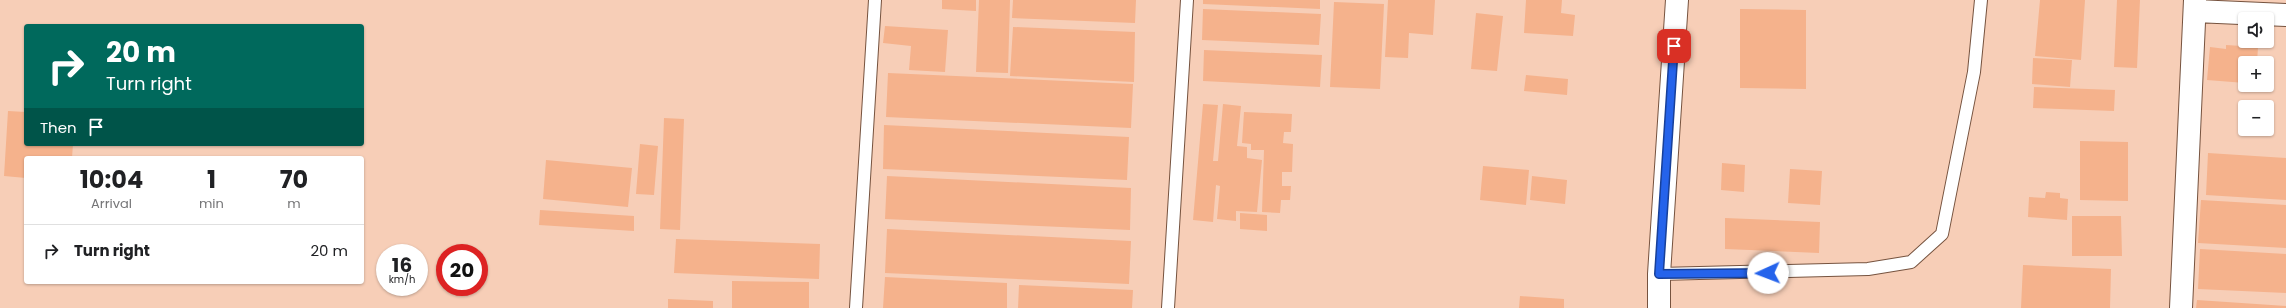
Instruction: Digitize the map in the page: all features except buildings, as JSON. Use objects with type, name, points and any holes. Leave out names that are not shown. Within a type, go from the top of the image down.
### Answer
[{"type":"street","points":[[1659,308],[1659,274],[1677,0]]},
{"type":"street","points":[[2181,308],[2195,6],[2286,15]]},
{"type":"lane","points":[[856,308],[875,0]]},
{"type":"lane","points":[[1168,308],[1187,0]]},
{"type":"lane","points":[[1659,274],[1868,269],[1911,262],[1942,234],[1974,72],[1981,0]]},
{"type":"route","points":[[1674,46],[1659,274],[1768,273]]}]
